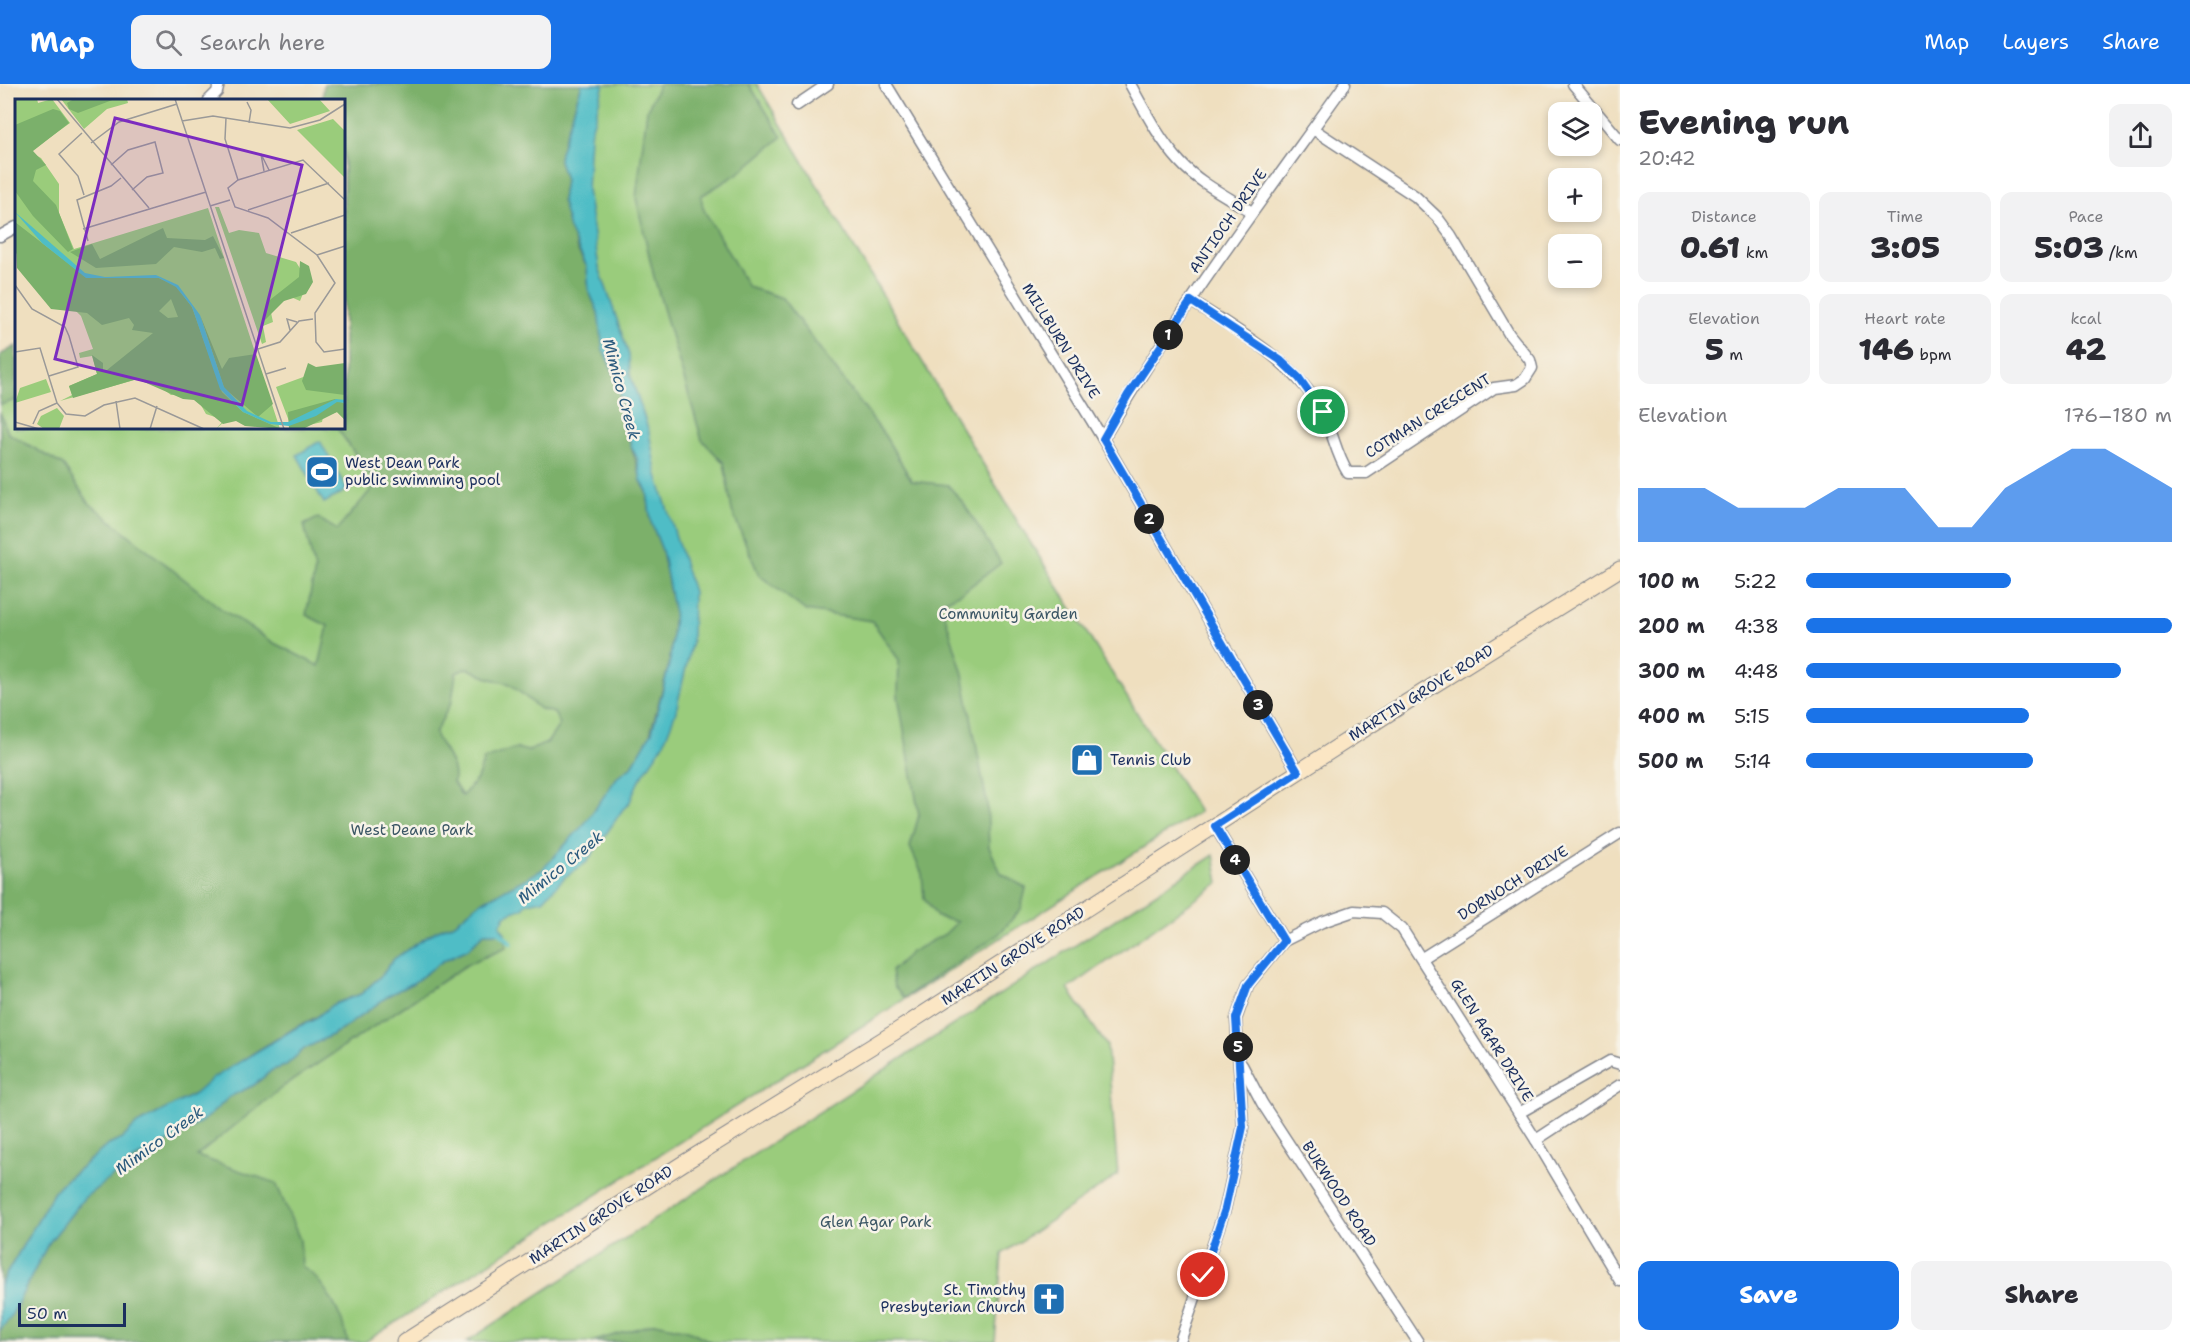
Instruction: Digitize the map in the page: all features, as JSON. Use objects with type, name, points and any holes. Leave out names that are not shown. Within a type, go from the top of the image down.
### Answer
[{"type":"main road","name":"MARTIN GROVE ROAD","points":[[404,1342],[1620,569]]},
{"type":"street","points":[[210,99],[219,84]]},
{"type":"street","points":[[797,105],[828,84]]},
{"type":"street","name":"MILLBURN DRIVE","points":[[886,84],[1103,439],[1298,772]]},
{"type":"street","points":[[1130,84],[1163,141],[1181,164],[1252,212]]},
{"type":"street","name":"ANTIOCH DRIVE","points":[[1103,439],[1128,395],[1191,301],[1345,84]]},
{"type":"street","points":[[1573,84],[1620,140]]},
{"type":"street","name":"COTMAN CRESCENT","points":[[1191,301],[1280,360],[1299,378],[1327,420],[1341,461],[1348,473],[1366,473],[1494,388],[1516,385],[1529,376],[1532,368],[1530,360],[1509,334],[1437,218],[1415,196],[1313,129]]},
{"type":"street","points":[[0,236],[15,228]]},
{"type":"street","points":[[1180,1342],[1225,1209],[1243,1127],[1236,1018],[1248,985],[1284,941],[1215,826]]},
{"type":"street","name":"DORNOCH DRIVE","points":[[1422,958],[1620,833]]},
{"type":"street","name":"GLEN AGAR DRIVE","points":[[1284,941],[1322,922],[1354,911],[1382,914],[1402,929],[1536,1140],[1620,1281]]},
{"type":"street","name":"BURWOOD ROAD","points":[[1239,1059],[1262,1103],[1418,1342]]},
{"type":"street","points":[[1519,1113],[1610,1061],[1620,1064]]},
{"type":"street","points":[[1536,1140],[1620,1085]]},
{"type":"green space","points":[[324,84],[582,84],[560,153],[559,160],[565,180],[562,201],[577,249],[587,267],[589,291],[598,312],[609,362],[616,376],[631,446],[647,491],[651,522],[662,550],[674,613],[670,661],[649,738],[632,766],[618,776],[586,823],[542,870],[478,904],[455,923],[436,931],[407,950],[394,959],[383,974],[361,994],[332,1005],[323,1014],[298,1026],[252,1054],[195,1094],[137,1124],[122,1139],[107,1146],[66,1179],[54,1192],[0,1285],[0,412],[8,433],[63,465],[89,503],[224,611],[274,643],[319,666],[328,626],[306,615],[315,570],[304,525],[318,518],[337,530],[376,484],[338,429],[345,429],[345,99],[322,99]],"holes":[[[467,668],[488,678],[510,684],[540,709],[554,713],[560,724],[547,743],[528,751],[516,748],[484,759],[477,779],[462,796],[453,782],[451,763],[435,733],[452,701],[456,673]]]},
{"type":"green space","name":"West Deane Park","points":[[348,84],[757,84],[1020,526],[1199,812],[365,1342],[0,1342],[0,768],[17,727],[0,635],[0,356],[15,347],[15,429],[345,429],[343,99]]},
{"type":"green space","points":[[659,84],[749,84],[782,137],[739,173],[701,196],[703,208],[748,287],[782,298],[885,436],[912,481],[948,485],[964,504],[1001,563],[964,591],[941,603],[963,674],[987,803],[989,847],[1001,873],[1026,888],[1021,909],[999,934],[904,998],[894,987],[891,971],[911,952],[945,934],[957,922],[937,917],[924,898],[922,874],[910,847],[919,815],[898,696],[899,660],[872,621],[806,611],[759,575],[732,511],[724,463],[702,440],[654,277],[636,198],[647,110]]},
{"type":"green space","points":[[15,347],[15,400],[0,405],[0,355]]},
{"type":"green space","name":"Glen Agar Park","points":[[1214,855],[1219,883],[1068,989],[1107,1046],[1118,1175],[1002,1254],[995,1342],[466,1342]]},
{"type":"green space","points":[[484,933],[505,933],[506,948],[468,964],[284,1086],[197,1156],[276,1183],[300,1240],[302,1266],[326,1290],[342,1321],[348,1342],[0,1342],[0,1330],[10,1318],[48,1244],[84,1198],[138,1157],[179,1136],[208,1117],[229,1097],[254,1085],[272,1070],[285,1066],[304,1049],[341,1030],[444,960],[468,949]]},
{"type":"green space","points":[[655,1323],[688,1330],[712,1342],[591,1342]]},
{"type":"water","name":"Mimico Creek","points":[[582,84],[604,84],[590,135],[587,190],[599,267],[629,355],[630,374],[649,432],[656,472],[693,592],[692,641],[676,711],[663,745],[638,782],[629,804],[623,809],[587,862],[565,877],[543,900],[527,903],[523,908],[505,915],[500,926],[505,933],[484,933],[468,949],[444,960],[341,1030],[304,1049],[285,1066],[272,1070],[254,1085],[229,1097],[208,1117],[179,1136],[138,1157],[84,1198],[48,1244],[10,1318],[0,1330],[0,1285],[54,1192],[62,1183],[107,1146],[122,1139],[137,1124],[195,1094],[213,1078],[299,1026],[312,1021],[332,1005],[361,994],[383,974],[394,959],[407,950],[436,931],[455,923],[478,904],[542,870],[585,823],[618,776],[632,766],[652,732],[670,661],[674,613],[662,550],[651,522],[647,491],[641,481],[637,458],[631,446],[616,376],[603,350],[598,312],[589,291],[587,267],[569,229],[562,201],[565,180],[559,160],[560,153]]},
{"type":"water","name":"West Dean Park public swimming pool","points":[[320,441],[347,490],[324,503],[297,455]]},
{"type":"waterway","points":[[499,931],[511,943]]},
{"type":"place","name":"West Dean Park public swimming pool","points":[[322,472]]},
{"type":"place","name":"Tennis Club","points":[[1087,760]]},
{"type":"place","name":"St. Timothy Presbyterian Church","points":[[1049,1299]]},
{"type":"route","points":[[1203,1275],[1225,1209],[1243,1127],[1236,1018],[1248,985],[1284,941],[1215,826],[1298,772],[1103,439],[1128,395],[1191,301],[1280,360],[1299,378],[1323,412]]},
{"type":"park label","name":"Community Garden","points":[[1008,614]]}]
